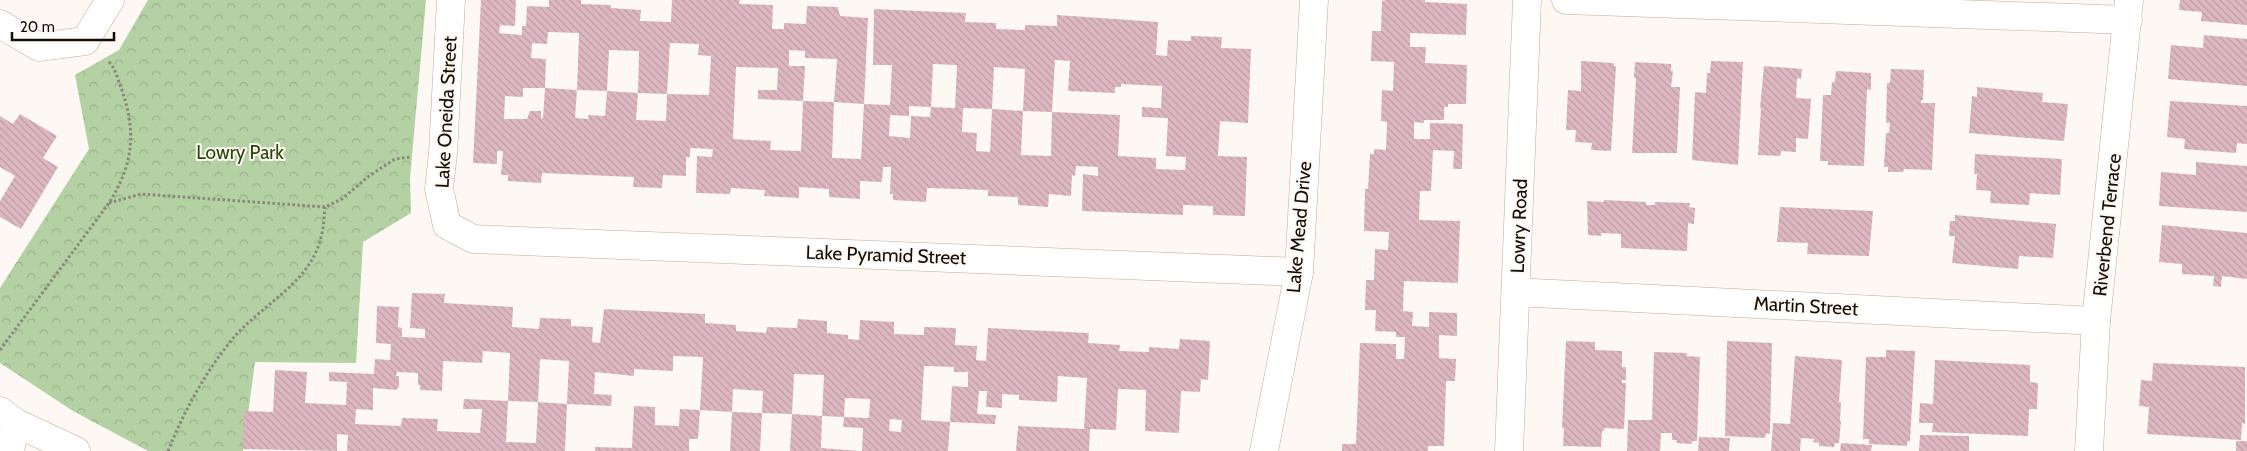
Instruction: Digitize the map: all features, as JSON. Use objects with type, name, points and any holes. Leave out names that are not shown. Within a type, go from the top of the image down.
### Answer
[{"type":"street","points":[[0,24],[39,47],[85,41],[110,0]]},
{"type":"street","name":"Lake Oneida Street","points":[[451,0],[443,153],[439,189],[447,225],[473,239]]},
{"type":"street","name":"Lake Mead Drive","points":[[1264,451],[1299,272],[1314,0]]},
{"type":"street","name":"Lowry Road","points":[[1509,451],[1527,0]]},
{"type":"street","points":[[1566,0],[2129,10]]},
{"type":"street","name":"Riverbend Terrace","points":[[2089,451],[2096,321],[2129,10]]},
{"type":"street","name":"Lake Pyramid Street","points":[[473,239],[1299,272]]},
{"type":"street","name":"Martin Street","points":[[1516,292],[2096,321]]},
{"type":"street","points":[[10,451],[8,417],[76,451]]},
{"type":"path","points":[[0,350],[109,203],[122,182],[127,167],[131,129],[125,98],[112,65],[85,41]]},
{"type":"path","points":[[109,203],[141,194],[325,207],[342,199],[368,176],[395,159],[443,153]]},
{"type":"path","points":[[168,451],[197,392],[221,353],[237,334],[298,278],[312,260],[321,238],[325,207]]},
{"type":"green space","name":"Lowry Park","points":[[148,0],[426,0],[410,178],[411,213],[363,242],[356,363],[255,362],[243,451],[148,451],[73,411],[0,363],[0,288],[89,149],[75,75],[119,50]]},
{"type":"building","points":[[481,0],[516,0],[515,26],[500,25],[499,33],[522,35],[522,26],[526,26],[527,6],[549,7],[549,0],[581,0],[581,4],[611,5],[611,8],[641,10],[640,21],[671,22],[672,0],[740,0],[739,4],[773,5],[772,29],[784,29],[784,23],[806,24],[807,6],[838,7],[840,16],[868,18],[864,104],[890,105],[892,65],[873,65],[874,9],[966,13],[965,22],[996,23],[996,29],[1025,30],[1025,25],[1057,26],[1057,15],[1158,22],[1156,55],[1167,56],[1168,40],[1191,41],[1191,36],[1222,37],[1221,48],[1251,49],[1248,123],[1220,121],[1218,156],[1247,157],[1245,216],[1213,215],[1213,206],[1183,205],[1183,215],[1082,211],[1083,174],[1098,176],[1098,167],[1076,166],[1075,176],[1072,175],[1071,196],[1049,194],[1048,207],[1018,205],[1018,197],[988,196],[988,190],[927,188],[926,202],[893,200],[893,194],[890,194],[891,167],[883,167],[882,182],[860,181],[860,199],[829,197],[829,189],[799,187],[799,198],[764,196],[765,190],[731,188],[730,194],[696,193],[697,156],[712,157],[713,149],[690,148],[690,157],[686,157],[686,176],[663,175],[662,188],[633,187],[634,177],[542,173],[541,183],[508,181],[508,175],[501,175],[503,151],[497,151],[497,164],[473,163]],"holes":[[[548,32],[579,33],[577,90],[545,88],[546,59],[531,58],[532,43],[547,44]],[[670,43],[699,44],[698,55],[711,56],[709,95],[667,94]],[[609,50],[639,51],[638,93],[607,91]],[[789,50],[805,51],[805,58],[837,59],[834,102],[803,101],[805,66],[789,66]],[[1055,60],[1070,61],[1068,91],[1115,93],[1115,87],[1121,87],[1121,84],[1162,86],[1161,108],[1142,107],[1142,117],[1168,118],[1166,156],[1186,157],[1185,170],[1156,169],[1156,158],[1118,156],[1120,115],[1052,112]],[[933,64],[957,65],[955,108],[931,107]],[[736,67],[778,68],[777,90],[758,90],[758,99],[803,101],[801,151],[770,150],[771,141],[733,139]],[[994,67],[1025,69],[1023,111],[992,109]],[[523,88],[545,88],[543,118],[541,118],[541,111],[530,111],[527,119],[504,119],[505,96],[523,97]],[[577,90],[607,91],[605,116],[588,115],[589,119],[575,118]],[[638,93],[667,94],[666,121],[636,120]],[[834,102],[864,104],[861,159],[832,158]],[[909,106],[931,107],[930,117],[911,116],[910,138],[889,136],[890,115],[909,116]],[[963,108],[992,109],[990,152],[976,151],[977,133],[962,132]],[[1023,111],[1052,112],[1051,156],[1021,155]]]},
{"type":"building","points":[[1425,0],[1425,2],[1467,4],[1466,35],[1410,33],[1410,47],[1426,47],[1425,63],[1467,65],[1466,104],[1448,104],[1448,107],[1444,107],[1444,120],[1424,120],[1424,123],[1414,122],[1414,139],[1430,139],[1430,123],[1463,124],[1462,169],[1453,169],[1454,151],[1433,150],[1431,191],[1420,191],[1419,220],[1460,221],[1458,283],[1404,281],[1403,311],[1413,312],[1412,326],[1429,327],[1429,312],[1457,313],[1457,336],[1439,335],[1439,358],[1456,359],[1455,381],[1446,381],[1444,446],[1428,446],[1428,451],[1342,451],[1342,444],[1356,444],[1360,343],[1396,344],[1396,359],[1404,359],[1405,337],[1396,337],[1396,332],[1375,331],[1376,310],[1365,310],[1366,280],[1374,280],[1375,249],[1388,250],[1389,232],[1364,231],[1365,189],[1368,189],[1370,154],[1374,154],[1374,149],[1386,150],[1387,122],[1381,121],[1382,90],[1393,91],[1394,62],[1371,61],[1372,31],[1381,31],[1382,1]]},
{"type":"building","points":[[2180,0],[2247,0],[2247,25],[2201,21],[2202,12],[2179,10]]},
{"type":"building","points":[[2204,35],[2247,39],[2247,86],[2168,79],[2171,45],[2203,48]]},
{"type":"building","points":[[1581,61],[1614,63],[1614,66],[1616,66],[1611,151],[1591,150],[1592,143],[1575,142],[1576,130],[1566,130],[1568,90],[1581,91]]},
{"type":"building","points":[[1711,61],[1743,62],[1738,165],[1692,160],[1695,92],[1706,93],[1707,73],[1710,73]]},
{"type":"building","points":[[1635,62],[1671,64],[1671,71],[1673,71],[1671,87],[1680,87],[1677,153],[1632,153],[1636,78],[1634,78]]},
{"type":"building","points":[[1764,66],[1802,69],[1801,79],[1797,78],[1796,98],[1811,99],[1808,139],[1796,138],[1796,152],[1781,151],[1780,156],[1758,155]]},
{"type":"building","points":[[1891,69],[1924,70],[1923,100],[1921,100],[1921,103],[1935,103],[1932,170],[1904,169],[1903,172],[1888,172],[1888,167],[1884,167],[1886,133],[1889,133],[1890,123],[1886,123],[1887,83],[1890,83]]},
{"type":"building","points":[[1836,71],[1871,73],[1871,90],[1867,89],[1864,166],[1828,165],[1828,161],[1820,161],[1823,95],[1831,95],[1832,82],[1835,82]]},
{"type":"building","points":[[1977,87],[2043,93],[2042,102],[2068,104],[2064,141],[1969,133],[1972,96],[1977,97]]},
{"type":"building","points":[[2170,101],[2247,106],[2247,144],[2237,143],[2236,153],[2184,149],[2185,139],[2167,137]]},
{"type":"building","points":[[20,114],[57,136],[43,158],[58,167],[21,229],[0,217],[0,201],[15,176],[0,167],[0,116],[13,124]]},
{"type":"building","points":[[1975,154],[2062,159],[2060,195],[2030,193],[2029,205],[1990,203],[1991,191],[1976,190],[1977,174],[1974,174]]},
{"type":"building","points":[[2196,162],[2247,166],[2247,212],[2159,206],[2161,172],[2196,175]]},
{"type":"building","points":[[1604,200],[1646,202],[1646,205],[1655,205],[1655,202],[1690,203],[1689,207],[1695,208],[1694,224],[1688,223],[1687,251],[1621,248],[1621,234],[1601,233],[1601,236],[1588,235],[1587,201],[1604,202]]},
{"type":"building","points":[[1780,207],[1873,211],[1869,256],[1807,254],[1808,243],[1777,242]]},
{"type":"building","points":[[1955,215],[2056,224],[2053,258],[2019,256],[2018,269],[1952,263],[1955,236],[1949,236],[1950,221],[1955,221]]},
{"type":"building","points":[[2162,225],[2247,233],[2247,279],[2222,276],[2221,287],[2213,286],[2214,276],[2182,274],[2182,264],[2159,262]]},
{"type":"building","points":[[412,293],[445,294],[444,303],[513,307],[512,327],[539,329],[540,318],[571,319],[571,326],[593,327],[592,342],[600,343],[604,309],[705,314],[705,323],[736,325],[736,331],[766,333],[767,327],[797,328],[798,319],[827,321],[827,333],[848,335],[848,339],[859,340],[860,320],[894,322],[894,334],[924,335],[924,327],[956,328],[955,345],[977,346],[976,360],[986,361],[988,328],[1089,333],[1088,343],[1120,345],[1119,351],[1149,352],[1149,347],[1179,349],[1180,339],[1210,341],[1208,380],[1201,379],[1200,392],[1181,391],[1179,433],[1145,431],[1146,390],[1118,389],[1116,430],[1090,429],[1089,451],[1016,451],[1018,426],[1084,429],[1087,378],[1058,376],[1057,402],[1019,400],[1019,395],[1002,394],[1002,408],[986,407],[987,391],[979,391],[977,414],[996,415],[995,424],[950,422],[948,451],[862,451],[863,428],[843,427],[844,417],[822,416],[824,375],[794,374],[792,414],[762,413],[763,391],[733,389],[732,412],[700,410],[703,357],[673,356],[673,371],[634,369],[634,376],[595,372],[594,394],[612,395],[611,406],[567,404],[565,451],[347,451],[348,435],[337,434],[337,451],[242,449],[244,411],[273,412],[275,370],[307,372],[305,403],[346,405],[347,382],[329,381],[329,372],[374,374],[375,359],[390,360],[391,344],[376,343],[377,306],[399,307],[398,327],[402,328],[402,337],[425,338],[425,329],[410,328]],"holes":[[[483,351],[510,353],[508,401],[464,399],[463,409],[482,409],[480,433],[437,431],[438,419],[402,418],[401,426],[355,424],[356,409],[373,410],[373,388],[396,390],[399,387],[399,376],[396,376],[397,372],[418,373],[420,390],[442,391],[443,361],[482,363]],[[540,359],[569,361],[567,404],[538,402]],[[924,366],[954,367],[954,372],[968,372],[968,387],[952,386],[950,422],[921,420]],[[845,398],[870,399],[869,418],[844,417]],[[508,401],[538,402],[536,443],[506,442]],[[890,419],[902,420],[901,432],[889,431]]]},
{"type":"building","points":[[1566,341],[1595,342],[1595,350],[1622,351],[1622,367],[1626,367],[1626,380],[1622,380],[1622,383],[1626,383],[1624,429],[1604,428],[1604,431],[1602,431],[1601,447],[1563,446],[1564,428],[1562,428]]},
{"type":"building","points":[[1727,341],[1772,343],[1770,434],[1767,433],[1764,438],[1725,436]]},
{"type":"building","points":[[1886,350],[1915,351],[1910,441],[1907,442],[1907,446],[1869,444],[1869,439],[1863,439],[1866,357],[1886,357]]},
{"type":"building","points":[[1654,352],[1687,353],[1687,356],[1700,357],[1697,441],[1692,441],[1692,444],[1676,443],[1677,440],[1672,440],[1672,433],[1661,433],[1660,451],[1627,451],[1628,420],[1652,420]]},
{"type":"building","points":[[1795,356],[1842,360],[1839,443],[1835,443],[1834,447],[1819,446],[1819,443],[1813,442],[1814,439],[1801,438],[1800,451],[1771,451],[1773,423],[1790,424]]},
{"type":"building","points":[[1935,360],[2030,365],[2030,382],[2038,383],[2037,409],[2029,409],[2028,436],[1932,432],[1933,423],[1919,423],[1920,403],[1933,404]]},
{"type":"building","points":[[2153,363],[2245,367],[2245,424],[2242,423],[2241,440],[2147,434],[2149,407],[2139,406],[2141,380],[2152,381]]},
{"type":"building","points":[[634,406],[655,407],[655,425],[679,426],[680,409],[700,410],[698,439],[689,439],[689,451],[595,451],[595,447],[632,448]]},
{"type":"building","points":[[732,412],[762,413],[760,451],[730,451]]},
{"type":"building","points":[[792,414],[822,416],[821,448],[860,451],[790,451]]},
{"type":"building","points":[[1920,435],[1969,436],[1969,451],[1919,451]]},
{"type":"building","points":[[1699,437],[1730,438],[1729,451],[1698,451]]},
{"type":"building","points":[[2236,441],[2247,441],[2247,451],[2236,451]]},
{"type":"building","points":[[1841,443],[1872,445],[1871,451],[1840,451]]}]
